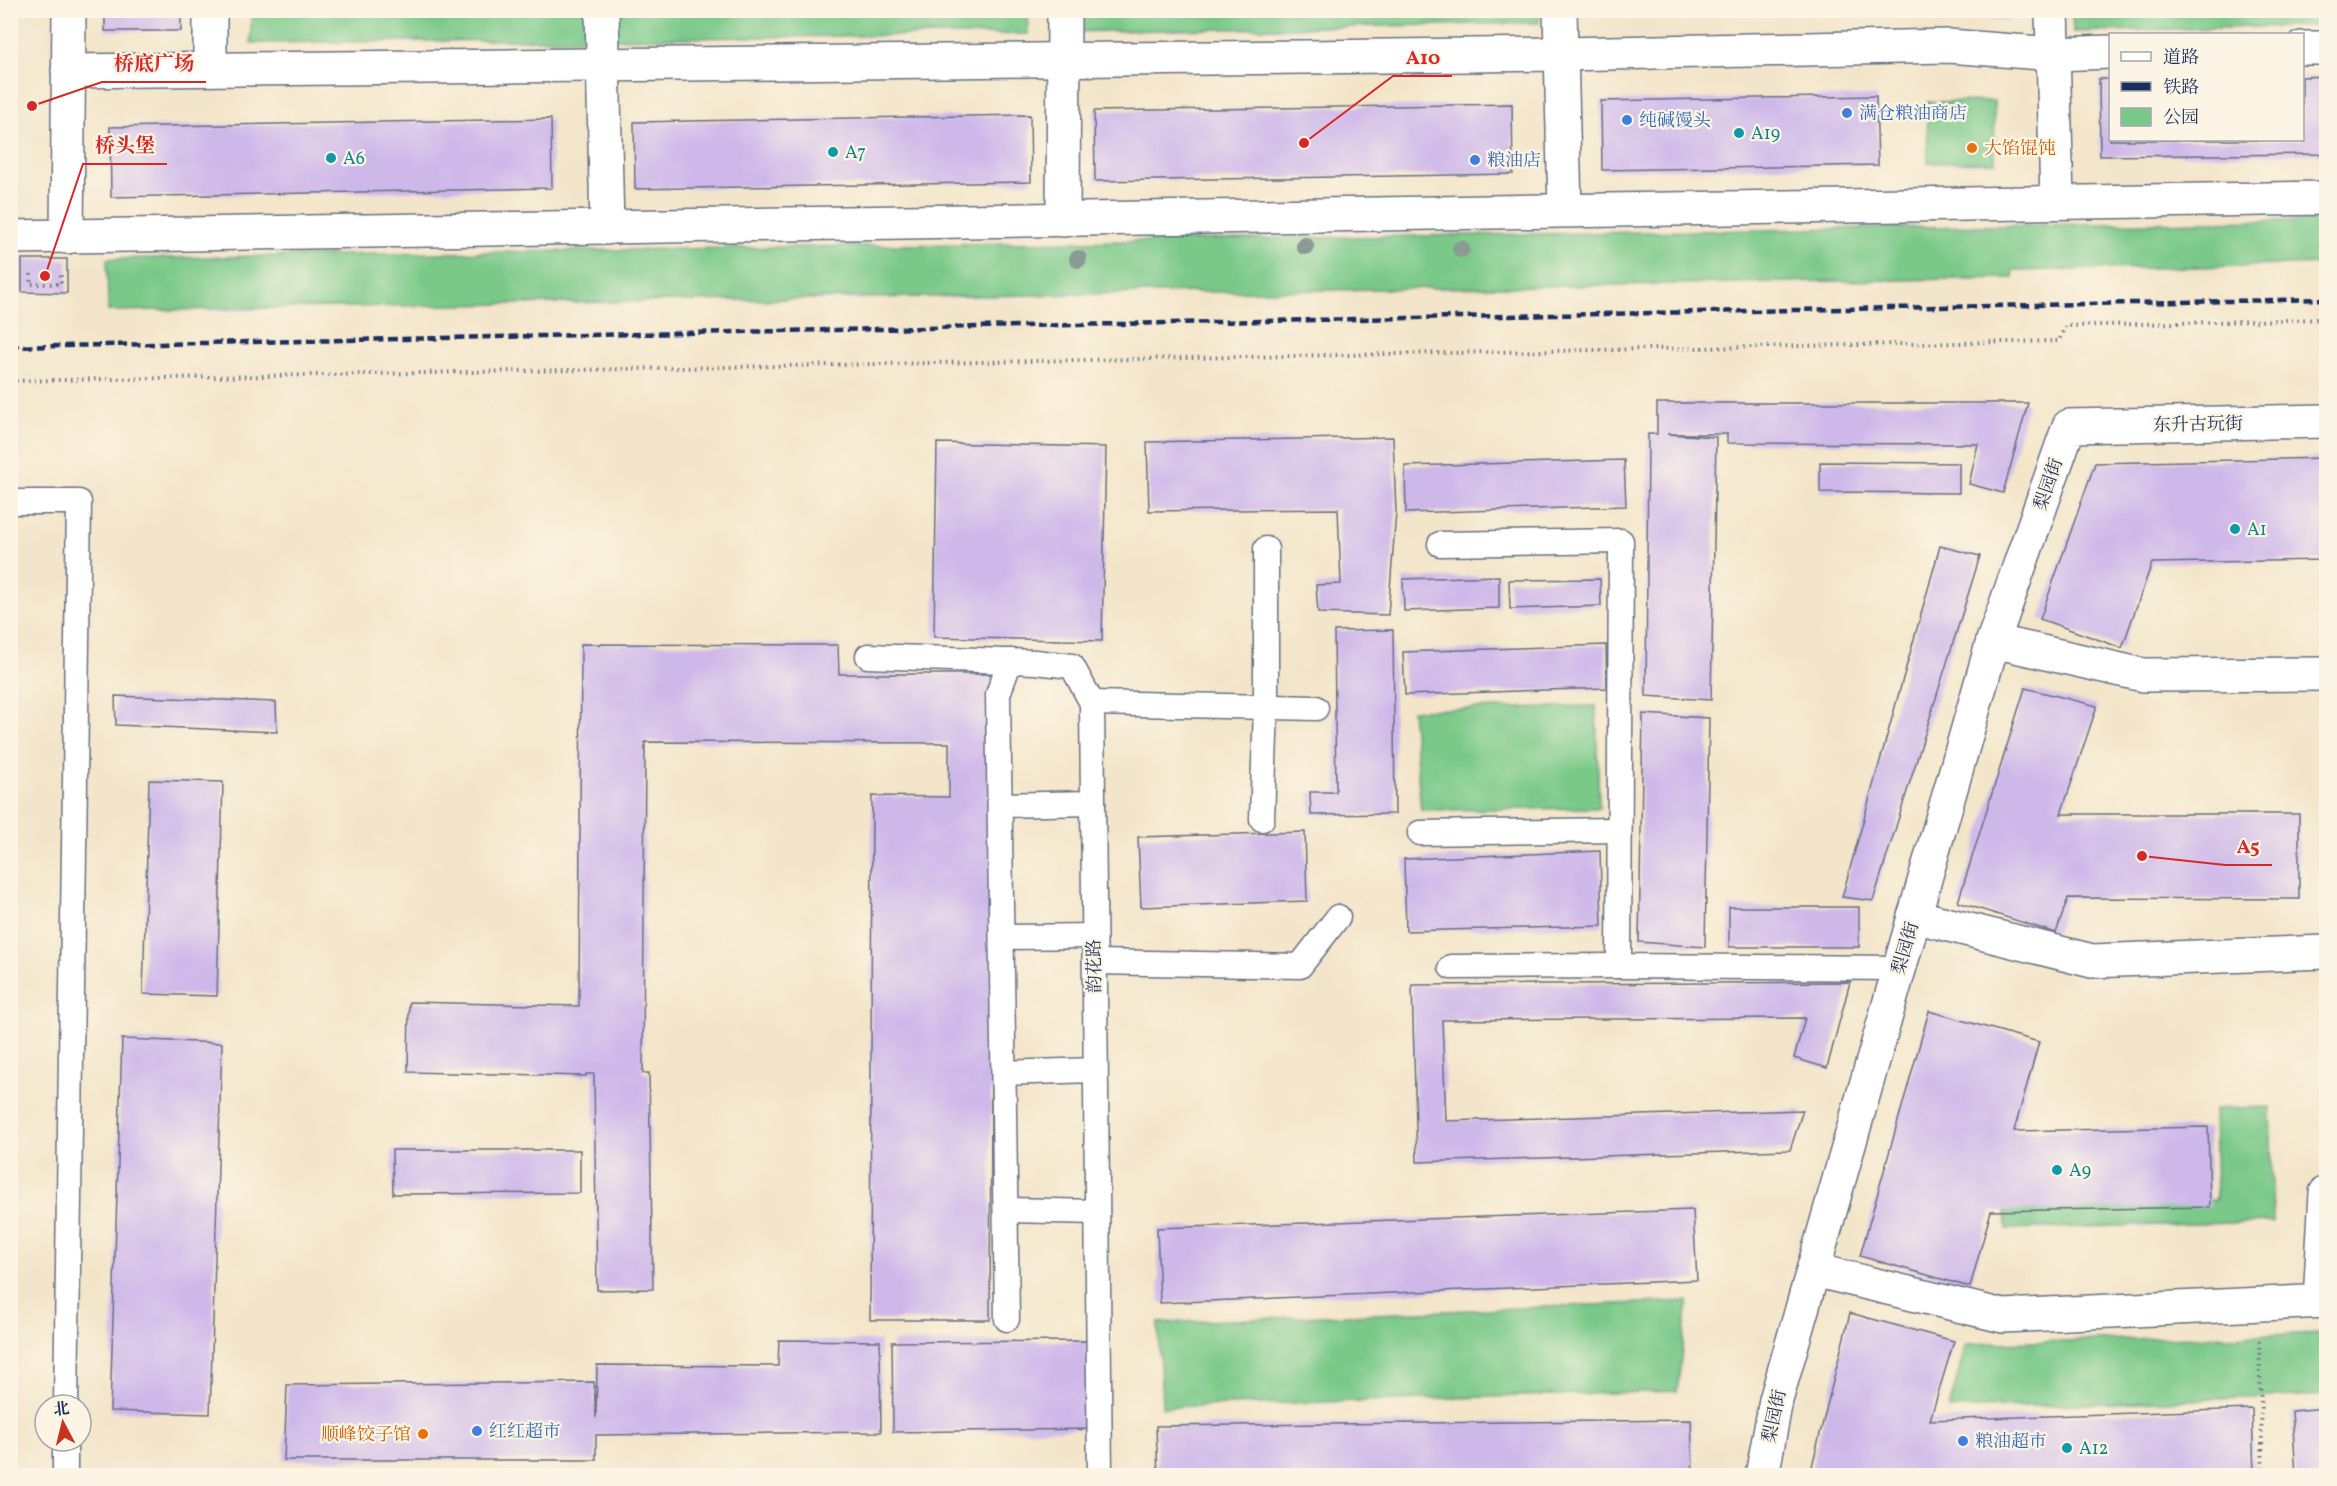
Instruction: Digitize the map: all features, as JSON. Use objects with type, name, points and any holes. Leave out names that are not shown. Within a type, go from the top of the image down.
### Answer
[{"type":"street","points":[[67,237],[69,10]]},
{"type":"street","points":[[210,10],[210,69]]},
{"type":"street","points":[[602,10],[607,228]]},
{"type":"street","points":[[1063,220],[1065,10]]},
{"type":"street","points":[[1560,10],[1565,210]]},
{"type":"street","points":[[2052,10],[2057,202]]},
{"type":"street","points":[[68,71],[1561,54],[1948,46],[2054,54],[2109,52]]},
{"type":"street","points":[[2304,48],[2326,48]]},
{"type":"street","points":[[10,237],[2326,198]]},
{"type":"street","name":"东升古玩街","points":[[2068,426],[2326,421]]},
{"type":"street","name":"梨园街","points":[[1762,1476],[1776,1400],[1993,641],[2068,426]]},
{"type":"street","points":[[1993,641],[2143,675],[2326,674]]},
{"type":"street","points":[[1914,916],[2092,962],[2326,952]]},
{"type":"street","points":[[1814,1269],[2003,1316],[2323,1301],[2326,1193]]},
{"type":"lane","points":[[10,502],[79,502],[66,1393]]},
{"type":"lane","points":[[1440,544],[1621,541],[1619,966]]},
{"type":"lane","points":[[1262,819],[1266,708],[1266,549]]},
{"type":"lane","name":"韵花路","points":[[868,656],[1010,661],[1072,666],[1092,704],[1100,1476]]},
{"type":"lane","points":[[1008,1319],[998,694],[1010,661]]},
{"type":"lane","points":[[1092,704],[1316,708]]},
{"type":"lane","points":[[1000,806],[1093,803]]},
{"type":"lane","points":[[1420,833],[1618,830]]},
{"type":"lane","points":[[1095,962],[1300,966],[1338,917]]},
{"type":"lane","points":[[1002,938],[1094,936]]},
{"type":"lane","points":[[1451,967],[1899,968]]},
{"type":"lane","points":[[1004,1073],[1095,1070]]},
{"type":"lane","points":[[1006,1210],[1097,1212]]},
{"type":"lane","points":[[65,1476],[66,1453]]},
{"type":"path","points":[[10,381],[2060,341],[2065,326],[2326,319]]},
{"type":"path","points":[[2258,1304],[2264,1476]]},
{"type":"green space","points":[[1028,10],[1028,34],[251,43],[251,11]]},
{"type":"green space","points":[[1539,10],[1539,23],[1061,32],[1060,11]]},
{"type":"green space","points":[[1951,11],[2006,11],[2007,19]]},
{"type":"green space","points":[[2072,11],[2326,11],[2326,25],[2073,32]]},
{"type":"green space","points":[[1994,101],[1995,162],[1928,163],[1927,102]]},
{"type":"green space","points":[[2326,220],[2326,264],[2013,271],[2013,278],[108,311],[107,259]]},
{"type":"green space","points":[[1596,706],[1599,808],[1421,810],[1412,710]]},
{"type":"green space","points":[[2270,1107],[2273,1222],[2006,1229],[2005,1206],[2216,1200],[2214,1109]]},
{"type":"green space","points":[[1688,1301],[1677,1391],[1162,1407],[1158,1323]]},
{"type":"green space","points":[[2326,1333],[2326,1395],[1949,1409],[1966,1344]]},
{"type":"building","points":[[105,10],[181,10],[181,31],[105,31]]},
{"type":"building","points":[[2326,76],[2326,154],[2100,156],[2099,79],[2109,79],[2109,141],[2304,141],[2304,77]]},
{"type":"building","name":"A19","points":[[1876,96],[1878,165],[1602,170],[1601,101]]},
{"type":"building","points":[[1512,104],[1513,174],[1095,181],[1094,111]]},
{"type":"building","name":"A7","points":[[1030,115],[1031,182],[635,189],[634,122]]},
{"type":"building","name":"A6","points":[[551,119],[552,188],[111,197],[110,127]]},
{"type":"building","points":[[22,259],[67,259],[67,293],[22,292]]},
{"type":"building","points":[[1657,403],[2028,403],[2003,493],[1969,484],[1978,444],[1727,443],[1727,434],[1667,434],[1716,437],[1711,700],[1646,696],[1648,434],[1657,434]]},
{"type":"building","points":[[1393,437],[1396,512],[1388,615],[1318,613],[1316,585],[1341,584],[1338,509],[1149,511],[1147,442]]},
{"type":"building","points":[[937,443],[1106,447],[1102,641],[934,637]]},
{"type":"building","points":[[2326,458],[2326,560],[2152,563],[2122,648],[2040,619],[2095,463]]},
{"type":"building","points":[[1624,460],[1626,506],[1406,513],[1405,466]]},
{"type":"building","points":[[1820,462],[1959,463],[1959,493],[1820,492]]},
{"type":"building","points":[[1940,546],[1980,556],[1873,901],[1842,897]]},
{"type":"building","points":[[1499,576],[1499,608],[1404,611],[1403,579]]},
{"type":"building","points":[[1600,579],[1601,606],[1510,609],[1509,580]]},
{"type":"building","points":[[1393,630],[1395,814],[1311,815],[1310,792],[1336,792],[1334,631]]},
{"type":"building","points":[[581,644],[838,645],[839,674],[993,674],[990,1320],[870,1320],[872,796],[949,797],[949,743],[645,742],[643,1073],[649,1073],[653,1289],[597,1290],[594,1074],[586,1074],[586,1076],[408,1072],[409,1002],[579,1006]]},
{"type":"building","points":[[1606,645],[1607,688],[1405,695],[1403,652]]},
{"type":"building","points":[[2025,688],[2097,706],[2061,814],[2299,814],[2299,899],[2068,898],[2056,933],[1958,902]]},
{"type":"building","points":[[115,696],[276,702],[277,732],[116,725]]},
{"type":"building","points":[[1643,714],[1709,718],[1705,947],[1639,942]]},
{"type":"building","points":[[149,780],[223,782],[217,996],[143,994]]},
{"type":"building","points":[[1305,832],[1307,901],[1141,907],[1138,837]]},
{"type":"building","points":[[1600,851],[1602,926],[1406,931],[1404,859]]},
{"type":"building","points":[[1729,907],[1859,907],[1859,947],[1729,947]]},
{"type":"building","points":[[1850,982],[1827,1068],[1794,1058],[1805,1018],[1442,1020],[1446,1121],[1803,1110],[1790,1150],[1417,1162],[1412,985]]},
{"type":"building","points":[[1929,1011],[2039,1042],[2014,1131],[2208,1127],[2210,1207],[1991,1211],[1970,1287],[1860,1256]]},
{"type":"building","points":[[122,1039],[222,1043],[210,1414],[110,1411]]},
{"type":"building","points":[[392,1150],[580,1150],[580,1193],[393,1194]]},
{"type":"building","points":[[1693,1210],[1697,1280],[1160,1303],[1157,1228]]},
{"type":"building","name":"A12","points":[[1850,1313],[1954,1341],[1930,1420],[2252,1409],[2254,1476],[1820,1476],[1812,1466]]},
{"type":"building","points":[[779,1340],[880,1341],[881,1432],[596,1435],[596,1460],[284,1460],[287,1385],[594,1382],[596,1418],[597,1365],[778,1366]]},
{"type":"building","points":[[1087,1341],[1090,1429],[893,1432],[892,1342]]},
{"type":"building","points":[[2326,1408],[2326,1476],[2296,1476],[2292,1411]]},
{"type":"building","points":[[1691,1420],[1693,1476],[1158,1476],[1156,1426]]},
{"type":"railway","points":[[10,347],[2326,299]]},
{"type":"place","name":"桥底广场","points":[[32,106]]},
{"type":"place","name":"满仓粮油商店","points":[[1847,113]]},
{"type":"place","name":"纯碱馒头","points":[[1627,120]]},
{"type":"place","name":"A19","points":[[1739,133]]},
{"type":"place","name":"A10","points":[[1304,143]]},
{"type":"place","name":"大馅馄饨","points":[[1972,148]]},
{"type":"place","name":"A7","points":[[833,152]]},
{"type":"place","name":"A6","points":[[331,158]]},
{"type":"place","name":"粮油店","points":[[1475,160]]},
{"type":"place","name":"桥头堡","points":[[45,276]]},
{"type":"place","name":"A1","points":[[2235,529]]},
{"type":"place","name":"A5","points":[[2142,856]]},
{"type":"place","name":"A9","points":[[2057,1170]]},
{"type":"place","name":"红红超市","points":[[477,1431]]},
{"type":"place","name":"顺峰饺子馆","points":[[423,1434]]},
{"type":"place","name":"粮油超市","points":[[1963,1441]]},
{"type":"place","name":"A12","points":[[2067,1448]]}]
